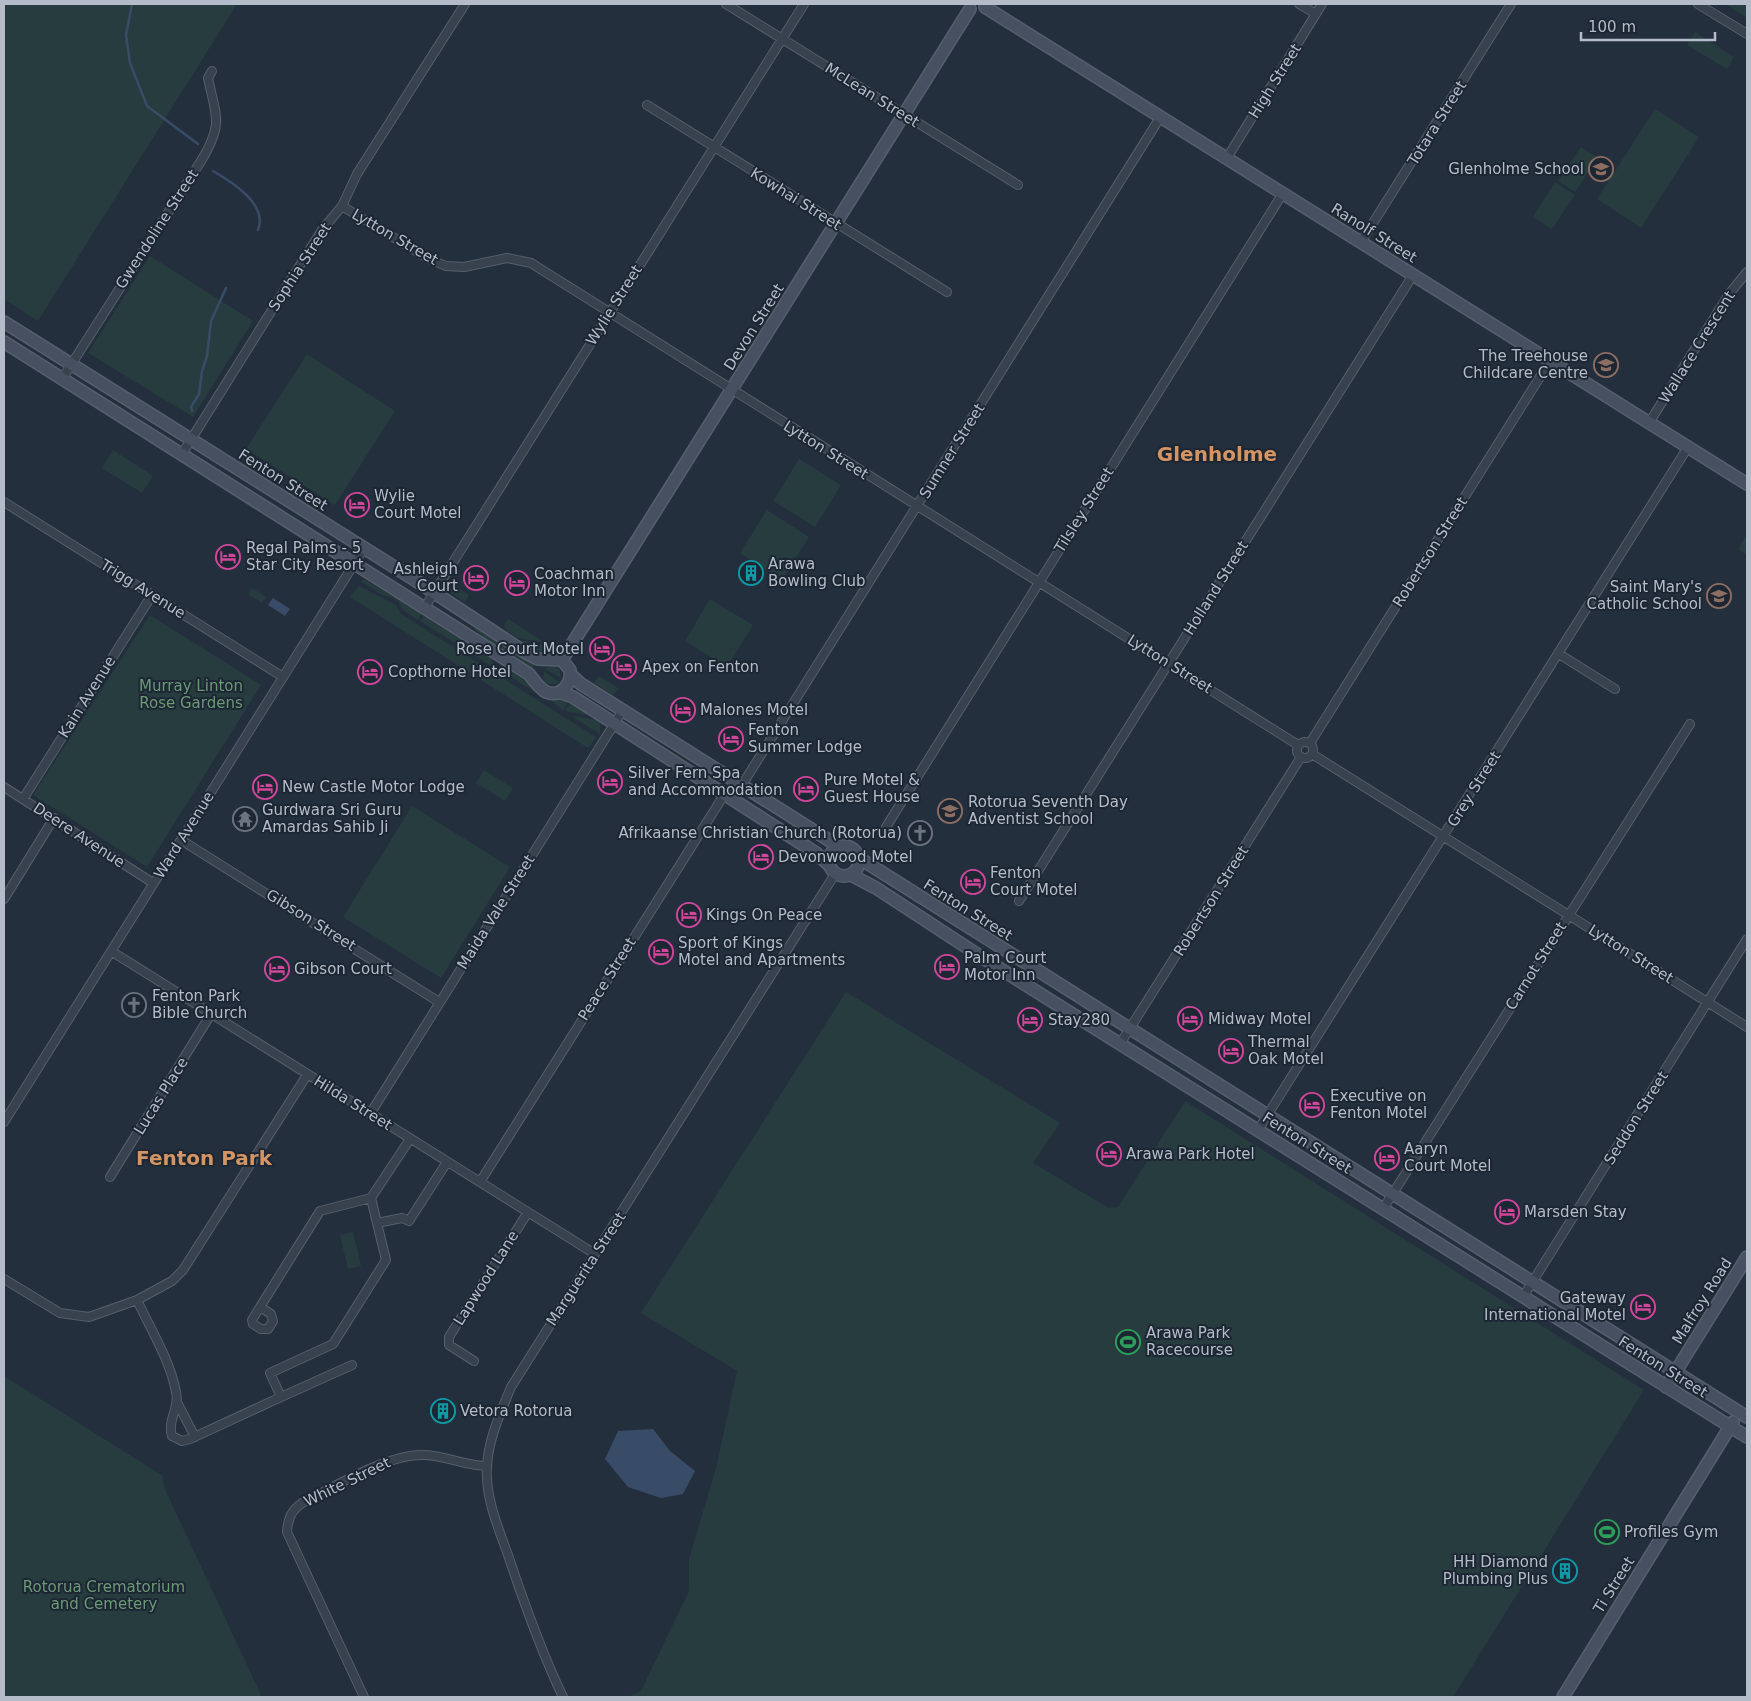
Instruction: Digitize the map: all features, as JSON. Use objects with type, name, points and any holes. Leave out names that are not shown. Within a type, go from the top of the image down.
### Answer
[{"type":"main road","name":"Ranolf Street","points":[[985,5],[1747,484]]},
{"type":"main road","points":[[968,6],[978,11],[985,5]]},
{"type":"main road","name":"Devon Street","points":[[562,660],[904,115],[968,6]]},
{"type":"main road","name":"Fenton Street","points":[[4,322],[364,548],[526,653],[538,659],[548,658]]},
{"type":"main road","points":[[4,342],[529,674],[537,682],[547,692],[560,692],[573,697],[816,853],[832,869],[843,876],[851,875],[857,869],[859,858],[853,849],[848,846],[838,846],[581,684],[571,675],[568,666],[562,660],[548,658],[538,666],[535,675],[537,682]]},
{"type":"main road","points":[[560,692],[567,686],[571,675]]},
{"type":"main road","points":[[832,869],[830,854],[838,846]]},
{"type":"main road","name":"Fenton Street","points":[[859,858],[1743,1414]]},
{"type":"main road","name":"Fenton Street","points":[[851,875],[871,885],[983,958],[1747,1438]]},
{"type":"main road","points":[[983,958],[993,943]]},
{"type":"main road","name":"Malfroy Road","points":[[1666,1387],[1747,1257]]},
{"type":"main road","name":"Ti Street","points":[[1563,1697],[1730,1426],[1743,1414]]},
{"type":"street","name":"Sophia Street","points":[[182,454],[322,230],[342,206],[357,174],[464,4]]},
{"type":"street","name":"McLean Street","points":[[726,4],[1018,185]]},
{"type":"street","name":"Wylie Street","points":[[425,608],[804,4]]},
{"type":"street","points":[[1299,4],[1316,14]]},
{"type":"street","name":"High Street","points":[[1227,158],[1322,4]]},
{"type":"street","name":"Totara Street","points":[[1361,242],[1511,4]]},
{"type":"street","points":[[1698,4],[1747,34]]},
{"type":"street","name":"Gwendoline Street","points":[[62,379],[204,157],[212,140],[218,116],[208,78],[212,71]]},
{"type":"street","name":"Kowhai Street","points":[[647,105],[947,292]]},
{"type":"street","name":"Sumner Street","points":[[742,785],[1161,116]]},
{"type":"street","name":"Tilsley Street","points":[[886,827],[1283,193]]},
{"type":"street","name":"Lytton Street","points":[[342,206],[437,264],[464,267],[498,258],[524,260],[1298,745]]},
{"type":"street","name":"Wallace Crescent","points":[[1650,423],[1729,294],[1747,272]]},
{"type":"street","name":"Holland Street","points":[[1019,901],[1413,275]]},
{"type":"street","name":"Robertson Street","points":[[1310,743],[1550,361]]},
{"type":"street","name":"Grey Street","points":[[1258,1130],[1688,448]]},
{"type":"street","name":"Trigg Avenue","points":[[4,502],[283,677]]},
{"type":"street","name":"Ward Avenue","points":[[4,1122],[364,548]]},
{"type":"street","name":"Kain Avenue","points":[[23,799],[152,594]]},
{"type":"street","points":[[1559,654],[1615,689]]},
{"type":"street","name":"Maida Vale Street","points":[[370,1114],[623,710]]},
{"type":"street","name":"Carnot Street","points":[[1383,1209],[1690,724]]},
{"type":"street","points":[[1305,741],[1310,743],[1314,749],[1312,754],[1306,758],[1301,757],[1297,753],[1298,745],[1305,741]]},
{"type":"street","name":"Lytton Street","points":[[1312,754],[1444,835],[1747,1027]]},
{"type":"street","name":"Robertson Street","points":[[1120,1044],[1301,757]]},
{"type":"street","name":"Peace Street","points":[[480,1182],[724,795],[742,785]]},
{"type":"street","name":"Deere Avenue","points":[[4,787],[154,883]]},
{"type":"street","points":[[4,899],[54,818]]},
{"type":"street","name":"Gibson Street","points":[[181,840],[440,1002]]},
{"type":"street","name":"Marguerita Street","points":[[563,1697],[546,1662],[527,1612],[491,1506],[487,1487],[487,1466],[491,1443],[511,1387],[596,1254],[832,869]]},
{"type":"street","name":"Seddon Street","points":[[1523,1297],[1747,938]]},
{"type":"street","name":"Hilda Street","points":[[111,951],[596,1254]]},
{"type":"street","name":"Lucas Place","points":[[110,1177],[211,1014]]},
{"type":"street","points":[[4,1280],[60,1313],[78,1317],[89,1317],[137,1300],[172,1282],[184,1270],[307,1075]]},
{"type":"street","points":[[260,1307],[320,1211],[371,1198],[410,1139]]},
{"type":"street","points":[[377,1224],[402,1218],[409,1221],[447,1162]]},
{"type":"street","points":[[281,1397],[270,1373],[333,1344],[386,1260],[371,1198]]},
{"type":"street","name":"Lapwood Lane","points":[[474,1361],[451,1347],[449,1337],[528,1212]]},
{"type":"street","points":[[137,1300],[172,1374],[177,1402],[195,1437]]},
{"type":"street","points":[[177,1402],[170,1424],[172,1436],[182,1441],[195,1437],[352,1365]]},
{"type":"street","name":"White Street","points":[[364,1697],[287,1532],[288,1520],[292,1510],[302,1503],[388,1461],[403,1457],[421,1454],[440,1456],[487,1466]]},
{"type":"green space","points":[[4,4],[237,4],[38,321],[4,299]]},
{"type":"green space","points":[[1725,4],[1747,4],[1747,18]]},
{"type":"green space","points":[[1695,32],[1734,57],[1727,69],[1687,45]]},
{"type":"green space","points":[[1655,109],[1699,137],[1641,228],[1597,199]]},
{"type":"green space","points":[[1581,147],[1598,158],[1575,192],[1558,181]]},
{"type":"green space","points":[[1555,182],[1575,195],[1552,229],[1533,217]]},
{"type":"green space","points":[[150,256],[253,321],[193,417],[88,353]]},
{"type":"green space","points":[[307,354],[395,411],[335,505],[246,449]]},
{"type":"green space","points":[[113,450],[153,476],[142,493],[102,468]]},
{"type":"green space","points":[[799,459],[841,485],[815,527],[773,501]]},
{"type":"green space","points":[[767,510],[809,537],[782,580],[740,553]]},
{"type":"green space","points":[[1747,534],[1747,555],[1738,549]]},
{"type":"green space","points":[[365,580],[421,614],[418,620],[404,611],[398,602],[391,597],[382,595],[360,581]]},
{"type":"green space","points":[[447,580],[469,595],[465,602],[449,592]]},
{"type":"green space","points":[[359,586],[396,605],[401,614],[596,737],[588,748],[350,597]]},
{"type":"green space","points":[[252,588],[266,597],[262,603],[248,594]]},
{"type":"green space","points":[[710,599],[753,625],[727,667],[685,641]]},
{"type":"green space","points":[[444,604],[536,662],[532,668],[485,640],[471,625],[443,607]]},
{"type":"green space","name":"Murray Linton Rose Gardens","points":[[150,615],[261,685],[147,867],[33,795]]},
{"type":"green space","points":[[423,616],[491,658],[496,669],[420,621]]},
{"type":"green space","points":[[508,619],[544,642],[516,637],[507,631],[504,626]]},
{"type":"green space","points":[[511,638],[547,645],[557,650],[542,655]]},
{"type":"green space","points":[[499,664],[523,674],[535,692],[501,671]]},
{"type":"green space","points":[[550,666],[559,668],[561,678],[545,669]]},
{"type":"green space","points":[[544,671],[559,682],[546,683],[543,679]]},
{"type":"green space","points":[[599,676],[618,688],[613,695],[594,683]]},
{"type":"green space","points":[[546,697],[570,699],[563,710]]},
{"type":"green space","points":[[572,701],[596,716],[568,712],[565,710]]},
{"type":"green space","points":[[571,716],[600,720],[600,734]]},
{"type":"green space","points":[[484,770],[513,788],[505,801],[476,783]]},
{"type":"green space","points":[[412,806],[510,867],[441,978],[343,917]]},
{"type":"green space","name":"Arawa Park Racecourse","points":[[846,992],[1060,1123],[1033,1163],[1109,1208],[1118,1207],[1185,1101],[1644,1390],[1453,1697],[627,1697],[641,1691],[689,1591],[689,1559],[716,1468],[737,1371],[641,1313]]},
{"type":"green space","points":[[353,1232],[361,1266],[348,1269],[340,1235]]},
{"type":"green space","name":"Rotorua Crematorium and Cemetery","points":[[4,1376],[163,1476],[164,1487],[262,1697],[4,1697]]},
{"type":"water","points":[[273,598],[290,609],[285,616],[268,605]]},
{"type":"water","points":[[653,1429],[670,1451],[695,1471],[683,1494],[661,1498],[628,1487],[605,1459],[618,1431]]},
{"type":"waterway","points":[[132,4],[126,35],[130,63],[147,106],[198,144]]},
{"type":"waterway","points":[[213,171],[238,188],[253,203],[258,211],[260,220],[258,230]]},
{"type":"waterway","points":[[192,411],[191,407],[199,394],[202,371],[207,356],[211,321],[226,288]]},
{"type":"place","name":"Glenholme School","points":[[1601,169]]},
{"type":"place","name":"The Treehouse Childcare Centre","points":[[1606,365]]},
{"type":"place","name":"Wylie Court Motel","points":[[357,505]]},
{"type":"place","name":"Regal Palms - 5 Star City Resort","points":[[228,557]]},
{"type":"place","name":"Arawa Bowling Club","points":[[751,573]]},
{"type":"place","name":"Ashleigh Court","points":[[476,578]]},
{"type":"place","name":"Coachman Motor Inn","points":[[517,583]]},
{"type":"place","name":"Saint Mary's Catholic School","points":[[1719,596]]},
{"type":"place","name":"Rose Court Motel","points":[[602,649]]},
{"type":"place","name":"Apex on Fenton","points":[[624,667]]},
{"type":"place","name":"Copthorne Hotel","points":[[370,672]]},
{"type":"place","name":"Malones Motel","points":[[683,710]]},
{"type":"place","name":"Fenton Summer Lodge","points":[[731,739]]},
{"type":"place","name":"Silver Fern Spa and Accommodation","points":[[610,782]]},
{"type":"place","name":"New Castle Motor Lodge","points":[[265,787]]},
{"type":"place","name":"Pure Motel & Guest House","points":[[806,789]]},
{"type":"place","name":"Rotorua Seventh Day Adventist School","points":[[950,811]]},
{"type":"place","name":"Gurdwara Sri Guru Amardas Sahib Ji","points":[[245,819]]},
{"type":"place","name":"Afrikaanse Christian Church (Rotorua)","points":[[920,833]]},
{"type":"place","name":"Devonwood Motel","points":[[761,857]]},
{"type":"place","name":"Fenton Court Motel","points":[[973,882]]},
{"type":"place","name":"Kings On Peace","points":[[689,915]]},
{"type":"place","name":"Sport of Kings Motel and Apartments","points":[[661,952]]},
{"type":"place","name":"Palm Court Motor Inn","points":[[947,967]]},
{"type":"place","name":"Gibson Court","points":[[277,969]]},
{"type":"place","name":"Fenton Park Bible Church","points":[[134,1005]]},
{"type":"place","name":"Midway Motel","points":[[1190,1019]]},
{"type":"place","name":"Stay280","points":[[1030,1020]]},
{"type":"place","name":"Thermal Oak Motel","points":[[1231,1051]]},
{"type":"place","name":"Executive on Fenton Motel","points":[[1312,1105]]},
{"type":"place","name":"Arawa Park Hotel","points":[[1109,1154]]},
{"type":"place","name":"Aaryn Court Motel","points":[[1387,1158]]},
{"type":"place","name":"Marsden Stay","points":[[1507,1212]]},
{"type":"place","name":"Gateway International Motel","points":[[1643,1307]]},
{"type":"place","name":"Arawa Park Racecourse","points":[[1128,1342]]},
{"type":"place","name":"Vetora Rotorua","points":[[443,1411]]},
{"type":"place","name":"Profiles Gym","points":[[1607,1532]]},
{"type":"place","name":"HH Diamond Plumbing Plus","points":[[1565,1571]]},
{"type":"district","name":"Glenholme","points":[[1217,454]]},
{"type":"district","name":"Fenton Park","points":[[204,1158]]}]
